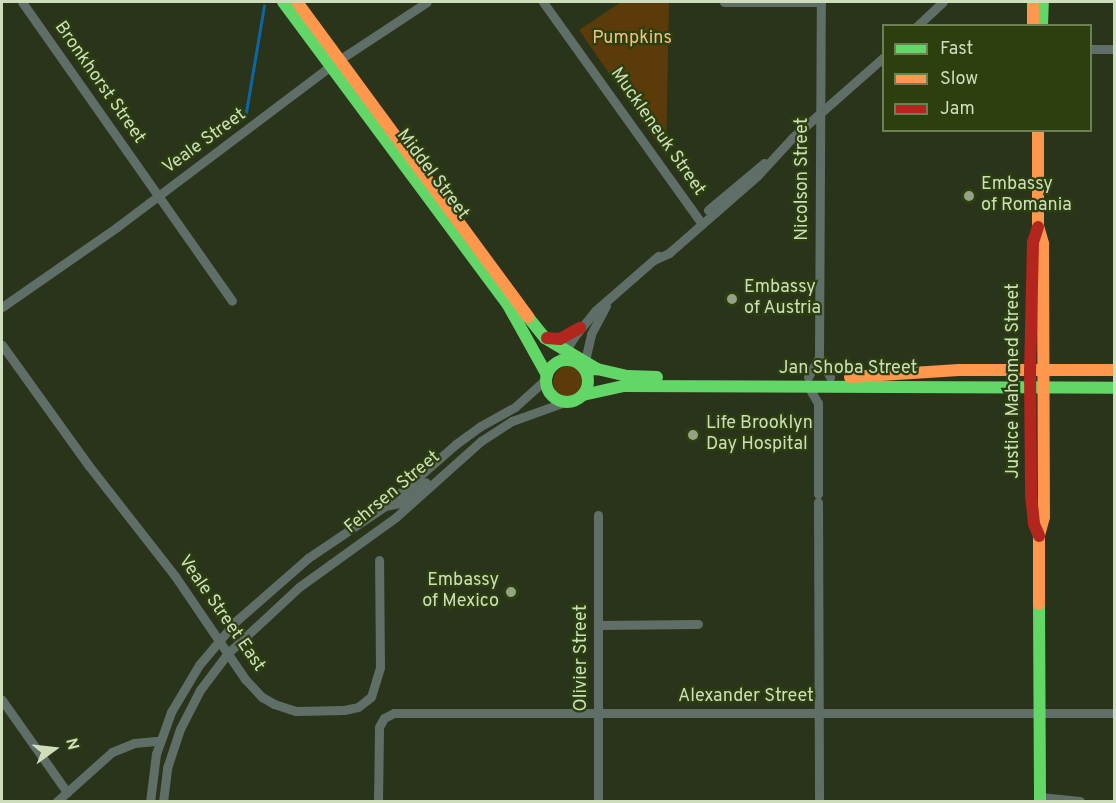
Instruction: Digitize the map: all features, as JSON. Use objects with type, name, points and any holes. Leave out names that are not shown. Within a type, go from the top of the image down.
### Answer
[{"type":"main road","name":"Middel Street","points":[[283,2],[335,64],[494,268],[530,320],[563,357]]},
{"type":"main road","name":"Middel Street","points":[[297,2],[335,64],[508,305],[546,377]]},
{"type":"main road","points":[[1033,2],[1033,24]]},
{"type":"main road","points":[[1042,24],[1043,2]]},
{"type":"main road","name":"Justice Mahomed Street","points":[[1038,132],[1038,226],[1033,242],[1032,262],[1037,379],[1032,503],[1039,536],[1040,799]]},
{"type":"main road","name":"Middel Street","points":[[530,320],[537,335],[548,347],[563,357],[588,367]]},
{"type":"main road","points":[[545,338],[560,339],[580,328]]},
{"type":"main road","points":[[563,357],[546,377],[550,395],[565,402],[574,401],[583,395],[588,383],[588,367]]},
{"type":"main road","name":"Jan Shoba Street","points":[[588,367],[627,376],[650,378],[808,382]]},
{"type":"main road","name":"Jan Shoba Street","points":[[830,382],[959,370],[1114,388]]},
{"type":"main road","name":"Jan Shoba Street","points":[[583,395],[624,386],[1037,379],[1114,370]]},
{"type":"main road","points":[[1037,379],[1114,381]]},
{"type":"street","name":"Bronkhorst Street","points":[[22,2],[232,301]]},
{"type":"street","name":"Veale Street","points":[[2,307],[158,196],[335,64],[427,2]]},
{"type":"street","name":"Muckleneuk Street","points":[[543,2],[700,221]]},
{"type":"street","points":[[724,2],[821,2]]},
{"type":"street","name":"Nicolson Street","points":[[808,382],[819,357],[821,2]]},
{"type":"street","points":[[919,24],[943,2]]},
{"type":"street","points":[[1092,49],[1114,49]]},
{"type":"street","points":[[563,357],[580,328],[610,299],[882,59]]},
{"type":"street","points":[[588,367],[591,334],[610,299]]},
{"type":"street","name":"Veale Street East","points":[[2,345],[89,466],[175,576],[255,690],[284,708],[296,711],[344,710],[363,705],[374,692],[380,667],[379,560]]},
{"type":"street","name":"Nicolson Street","points":[[819,357],[830,382]]},
{"type":"street","name":"Fehrsen Street","points":[[150,801],[159,741],[182,693],[219,639],[308,558],[385,506],[456,444],[479,427],[515,407],[546,377]]},
{"type":"street","points":[[808,382],[818,403],[819,801]]},
{"type":"street","points":[[818,403],[830,382]]},
{"type":"street","name":"Fehrsen Street","points":[[163,801],[167,768],[180,729],[200,690],[228,653],[299,587],[396,517],[446,471],[504,425],[565,402]]},
{"type":"street","points":[[385,506],[399,503],[431,477],[446,471]]},
{"type":"street","name":"Olivier Street","points":[[598,515],[598,801]]},
{"type":"street","points":[[598,625],[698,624]]},
{"type":"street","points":[[2,700],[67,792]]},
{"type":"street","name":"Alexander Street","points":[[378,801],[380,721],[394,714],[1114,713]]},
{"type":"street","points":[[56,801],[101,760],[119,748],[140,742],[159,741]]},
{"type":"street","points":[[1040,799],[1080,801]]},
{"type":"green space","name":"Pumpkins","points":[[621,2],[669,2],[666,155],[579,30]]},
{"type":"green space","points":[[569,366],[581,370],[585,382],[581,394],[569,398],[557,394],[553,382],[557,370]]},
{"type":"waterway","points":[[246,112],[264,6]]},
{"type":"traffic: fast","points":[[283,2],[508,305],[547,375]]},
{"type":"traffic: fast","points":[[1042,24],[1043,2]]},
{"type":"traffic: fast","points":[[528,317],[545,338],[597,369]]},
{"type":"traffic: fast","points":[[567,360],[575,361],[582,366],[587,373],[588,381],[587,389],[582,396],[575,401],[567,402],[559,401],[552,396],[547,389],[546,381],[547,373],[552,366],[559,361],[567,360]]},
{"type":"traffic: fast","points":[[585,370],[597,369],[627,376],[657,377]]},
{"type":"traffic: fast","points":[[583,395],[624,386],[1114,388]]},
{"type":"traffic: fast","points":[[1039,604],[1040,802]]},
{"type":"traffic: slow","points":[[297,2],[528,317]]},
{"type":"traffic: slow","points":[[1033,2],[1033,24]]},
{"type":"traffic: slow","points":[[1038,132],[1038,226],[1043,244],[1044,517],[1039,536],[1039,604]]},
{"type":"traffic: slow","points":[[850,377],[959,370],[1114,370]]},
{"type":"traffic: jam","points":[[1038,227],[1033,242],[1030,370],[1031,495],[1034,524],[1039,536]]},
{"type":"traffic: jam","points":[[547,338],[560,339],[580,328]]},
{"type":"place","name":"Embassy of Romania","points":[[969,196]]},
{"type":"place","name":"Embassy of Austria","points":[[732,299]]},
{"type":"place","name":"Life Brooklyn Day Hospital","points":[[693,435]]},
{"type":"place","name":"Embassy of Mexico","points":[[511,592]]}]
